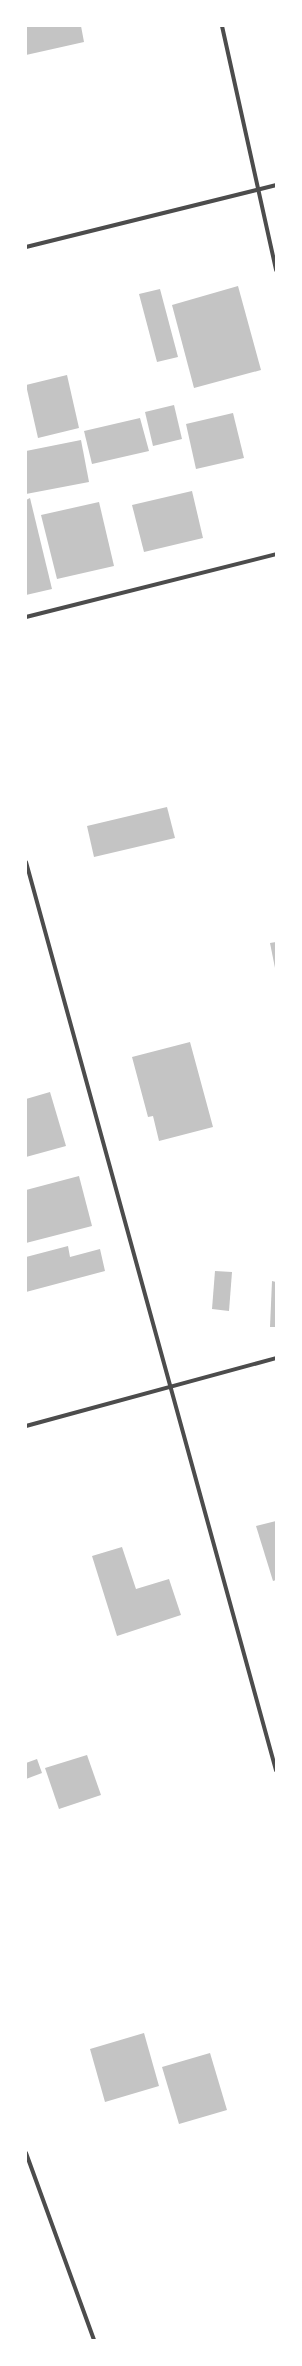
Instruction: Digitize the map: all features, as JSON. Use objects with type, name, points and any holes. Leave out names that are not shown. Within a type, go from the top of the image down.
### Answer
[{"type":"street","points":[[222,26],[256,190],[276,270]]},
{"type":"street","points":[[26,247],[276,185]]},
{"type":"street","points":[[26,617],[276,554]]},
{"type":"street","points":[[26,862],[172,1387],[276,1770]]},
{"type":"street","points":[[26,1426],[276,1358]]},
{"type":"street","points":[[26,2154],[94,2340]]},
{"type":"building","points":[[26,26],[81,26],[84,42],[26,55]]},
{"type":"building","points":[[238,286],[261,370],[194,388],[172,305]]},
{"type":"building","points":[[160,289],[178,357],[157,362],[139,294]]},
{"type":"building","points":[[67,375],[79,428],[38,438],[26,385]]},
{"type":"building","points":[[174,405],[182,439],[153,446],[145,412]]},
{"type":"building","points":[[233,413],[244,458],[196,469],[186,424]]},
{"type":"building","points":[[140,418],[149,451],[92,464],[84,431]]},
{"type":"building","points":[[81,440],[89,482],[26,494],[26,451]]},
{"type":"building","points":[[192,491],[203,538],[144,552],[132,505]]},
{"type":"building","points":[[30,498],[52,589],[26,595],[26,500]]},
{"type":"building","points":[[99,502],[114,566],[57,579],[41,515]]},
{"type":"building","points":[[167,807],[175,838],[94,857],[87,826]]},
{"type":"building","points":[[276,942],[276,968],[275,968],[270,943]]},
{"type":"building","points":[[190,1042],[213,1127],[159,1141],[153,1116],[148,1117],[132,1057]]},
{"type":"building","points":[[50,1092],[66,1146],[26,1157],[26,1099]]},
{"type":"building","points":[[79,1176],[92,1226],[26,1243],[26,1190]]},
{"type":"building","points":[[68,1246],[70,1257],[100,1249],[105,1271],[26,1292],[26,1257]]},
{"type":"building","points":[[215,1271],[232,1272],[229,1311],[212,1309]]},
{"type":"building","points":[[272,1281],[276,1282],[276,1327],[270,1327]]},
{"type":"building","points":[[276,1521],[276,1580],[273,1581],[256,1526]]},
{"type":"building","points":[[122,1547],[136,1589],[169,1579],[181,1615],[117,1636],[92,1556]]},
{"type":"building","points":[[87,1755],[101,1795],[59,1809],[45,1768]]},
{"type":"building","points":[[37,1759],[42,1773],[26,1779],[26,1763]]},
{"type":"building","points":[[144,2033],[159,2086],[105,2102],[90,2049]]},
{"type":"building","points":[[210,2053],[227,2110],[179,2124],[162,2067]]}]
